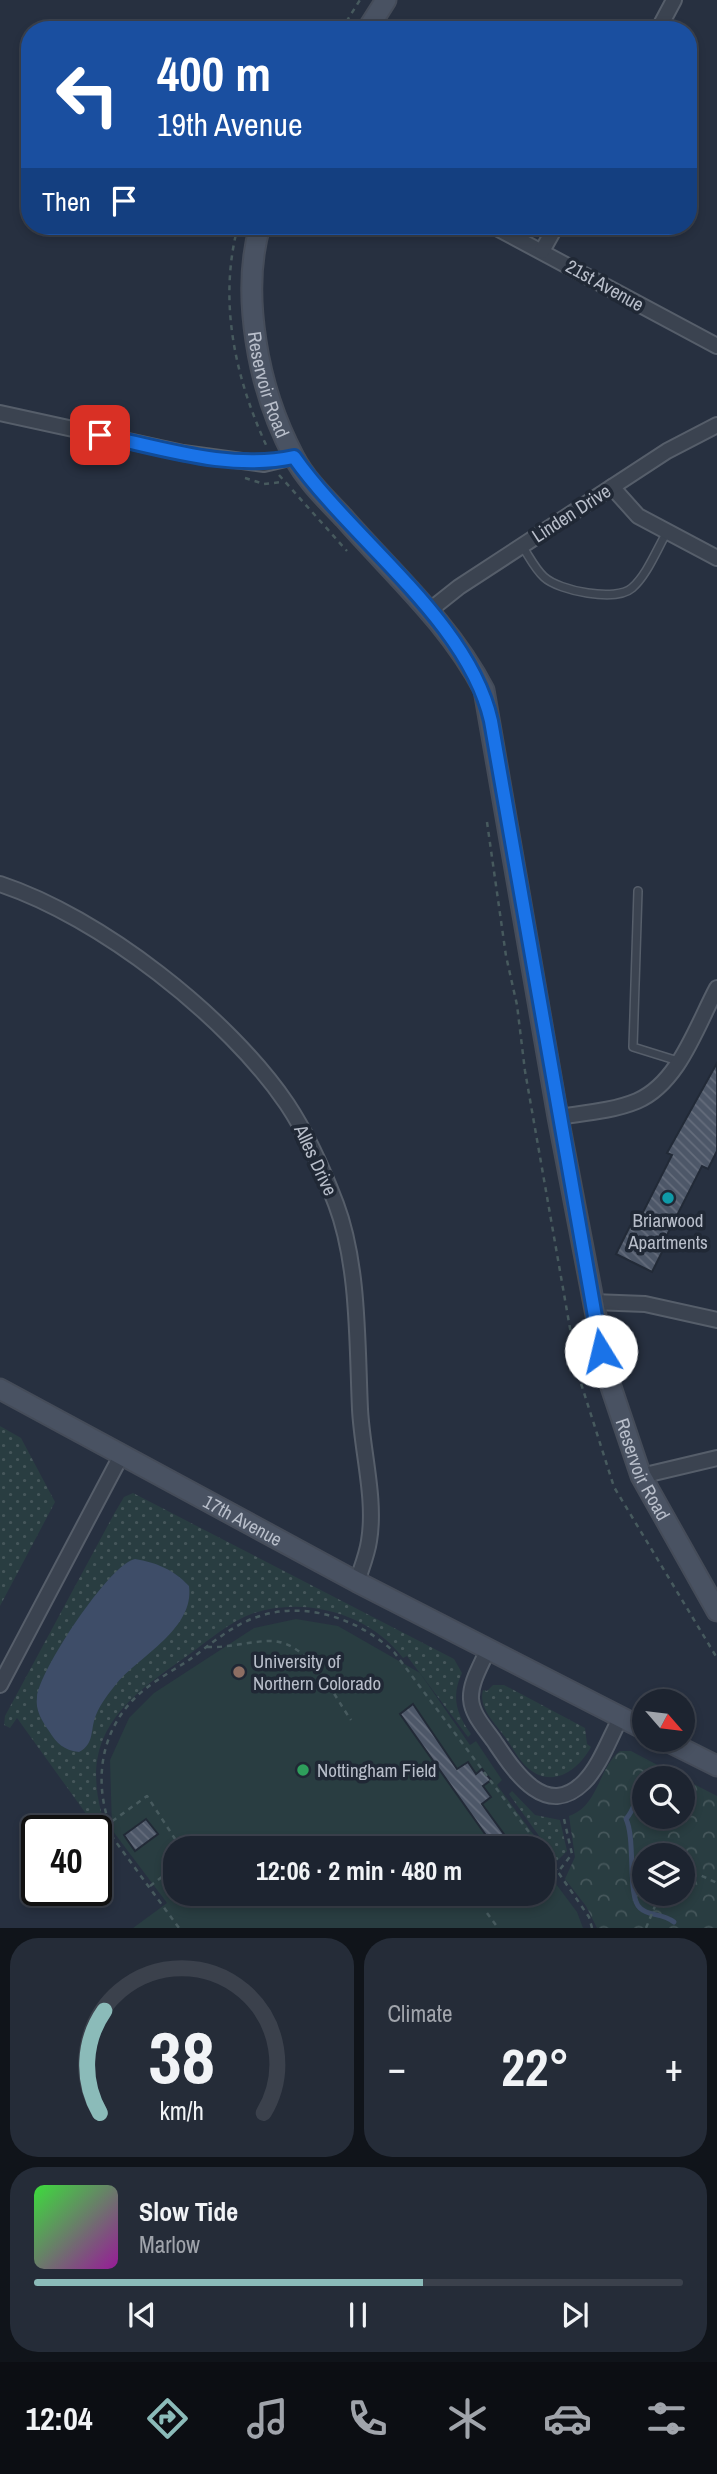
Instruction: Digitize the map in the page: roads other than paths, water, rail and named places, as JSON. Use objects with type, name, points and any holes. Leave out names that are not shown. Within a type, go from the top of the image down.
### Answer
[{"type":"street","points":[[373,21],[386,0]]},
{"type":"street","points":[[663,21],[674,0]]},
{"type":"street","name":"Reservoir Road","points":[[258,235],[251,279],[251,311],[265,388],[294,457],[313,485],[430,610],[466,658],[484,690],[558,1117],[608,1378],[641,1476],[717,1611]]},
{"type":"street","name":"21st Avenue","points":[[511,235],[717,346]]},
{"type":"street","points":[[542,251],[551,235]]},
{"type":"street","points":[[0,413],[183,453],[264,464],[294,457]]},
{"type":"street","name":"Linden Drive","points":[[430,610],[522,545],[667,451],[717,425]]},
{"type":"street","points":[[612,487],[638,516],[717,558]]},
{"type":"street","name":"Alles Drive","points":[[0,884],[38,897],[76,917],[148,968],[209,1017],[265,1075],[305,1134],[337,1205],[346,1240],[356,1319],[369,1540],[357,1582]]},
{"type":"street","points":[[558,1117],[611,1109],[640,1100],[665,1081],[717,988]]},
{"type":"street","points":[[593,1302],[645,1304],[717,1320]]},
{"type":"street","name":"17th Avenue","points":[[0,1389],[357,1582],[632,1723]]},
{"type":"street","points":[[0,1685],[122,1454]]},
{"type":"street","points":[[641,1476],[717,1458]]},
{"type":"street","points":[[488,1649],[472,1687],[471,1702],[476,1715],[522,1782],[534,1790],[558,1795],[584,1782],[621,1717]]},
{"type":"street","points":[[695,1750],[717,1751]]},
{"type":"street","points":[[687,1752],[717,1778]]},
{"type":"street","points":[[689,1752],[717,1766]]},
{"type":"lane","points":[[522,545],[542,576],[553,584],[595,594],[621,595],[634,587],[667,531]]},
{"type":"lane","points":[[638,891],[633,1047],[678,1061]]},
{"type":"water","points":[[135,1559],[158,1565],[177,1575],[189,1586],[189,1601],[175,1628],[117,1683],[105,1698],[94,1720],[88,1745],[79,1752],[69,1750],[55,1739],[40,1715],[37,1697],[41,1684],[77,1620],[109,1579]]},
{"type":"waterway","points":[[632,1810],[626,1819],[631,1840],[636,1902],[644,1911],[674,1922]]},
{"type":"place","name":"Briarwood Apartments","points":[[668,1198]]},
{"type":"place","name":"University of Northern Colorado","points":[[239,1672]]},
{"type":"place","name":"Nottingham Field","points":[[303,1770]]}]
